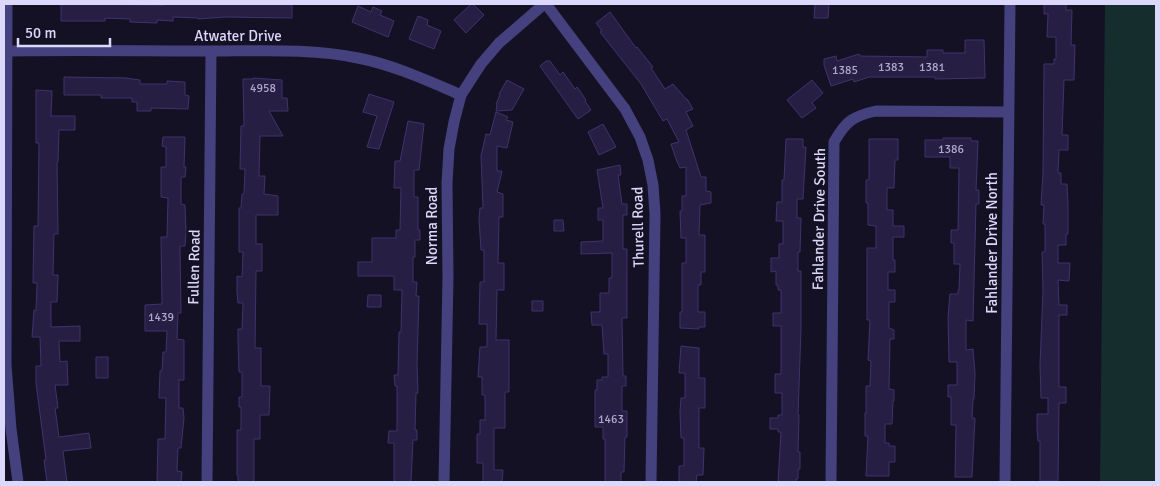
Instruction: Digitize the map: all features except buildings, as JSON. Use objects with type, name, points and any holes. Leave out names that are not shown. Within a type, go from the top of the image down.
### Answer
[{"type":"street","points":[[7,4],[7,429],[18,482]]},
{"type":"street","name":"Norma Road","points":[[444,482],[448,277],[447,183],[449,149],[454,122],[461,95],[481,64],[498,43],[545,4]]},
{"type":"street","name":"Thurell Road","points":[[545,4],[625,109],[640,137],[648,160],[653,185],[654,214],[651,482]]},
{"type":"street","name":"Fahlander Drive North","points":[[1005,482],[1010,4]]},
{"type":"street","name":"Atwater Drive","points":[[7,51],[281,51],[329,54],[358,58],[412,74],[461,95]]},
{"type":"street","name":"Fullen Road","points":[[207,482],[211,51]]},
{"type":"street","name":"Fahlander Drive South","points":[[831,482],[834,142],[844,126],[858,115],[876,111],[1008,112]]},
{"type":"green space","points":[[1105,4],[1156,4],[1156,482],[1100,482]]}]
